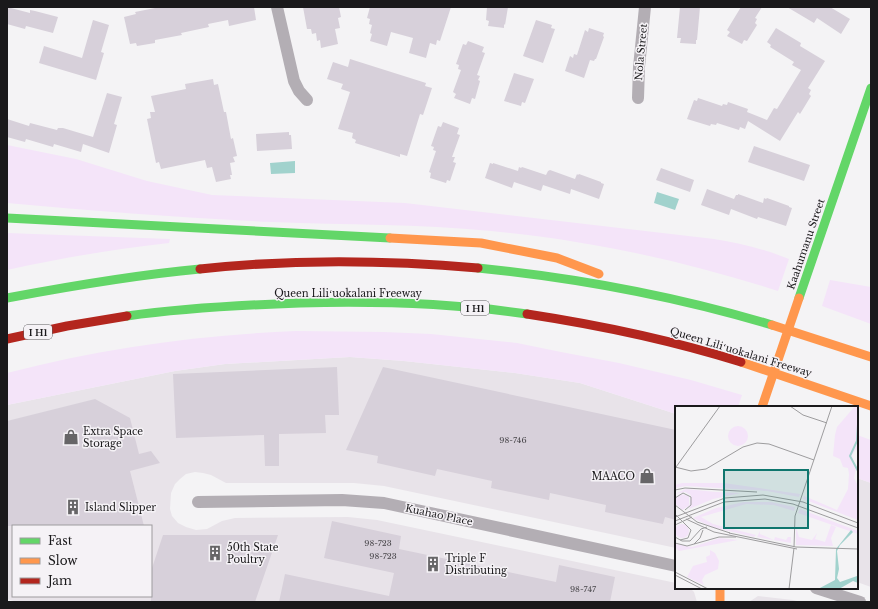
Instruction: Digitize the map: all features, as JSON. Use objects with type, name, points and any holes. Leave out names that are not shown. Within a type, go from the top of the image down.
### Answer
[{"type":"main road","name":"Kaahumanu Street","points":[[762,406],[871,88]]},
{"type":"main road","points":[[7,218],[481,243],[557,258],[653,293],[803,334],[871,357]]},
{"type":"main road","points":[[7,298],[131,276],[268,263],[335,261],[399,262],[480,267],[559,277],[653,293]]},
{"type":"main road","name":"Queen Liliʻuokalani Freeway","points":[[7,339],[68,326],[178,310],[242,305],[374,302],[482,308],[537,315],[657,338],[719,355],[871,406]]},
{"type":"main road","points":[[14,347],[68,326]]},
{"type":"main road","points":[[720,589],[720,602]]},
{"type":"street","points":[[277,7],[294,81],[298,91],[307,100]]},
{"type":"street","name":"Nola Street","points":[[638,98],[639,67],[645,7]]},
{"type":"street","name":"Kuahao Place","points":[[198,502],[342,500],[384,503],[675,566]]},
{"type":"street","points":[[819,589],[860,602]]},
{"type":"shaded area","points":[[7,145],[76,159],[147,181],[212,195],[405,203],[714,239],[752,247],[789,259],[778,291],[672,261],[600,246],[527,235],[437,227],[272,222],[206,218],[7,203]]},
{"type":"shaded area","points":[[7,233],[170,239],[169,243],[88,254],[7,270]]},
{"type":"shaded area","points":[[830,280],[871,287],[871,324],[822,306]]},
{"type":"shaded area","points":[[296,331],[384,332],[431,334],[517,343],[619,363],[691,380],[742,395],[738,406],[675,406],[675,414],[580,383],[515,373],[404,361],[350,357],[225,364],[175,371],[7,405],[7,373],[78,356],[150,344],[187,339]]},
{"type":"shaded area","points":[[350,357],[404,361],[515,373],[580,383],[675,414],[675,548],[384,486],[354,483],[226,483],[211,475],[195,472],[186,474],[175,484],[171,493],[170,509],[172,516],[178,523],[196,530],[207,529],[222,521],[235,518],[348,517],[377,520],[675,583],[675,589],[691,589],[694,592],[697,602],[17,602],[7,599],[7,405],[175,371],[225,364]]},
{"type":"shaded area","points":[[858,435],[871,440],[871,483],[858,478]]},
{"type":"shaded area","points":[[858,478],[871,483],[871,587],[858,582]]},
{"type":"shaded area","points":[[758,596],[793,600],[801,602],[749,602]]},
{"type":"water","points":[[295,161],[295,173],[271,174],[270,163]]},
{"type":"water","points":[[657,192],[679,199],[675,210],[654,203]]},
{"type":"building","points":[[7,7],[30,13],[30,10],[58,17],[53,33],[26,26],[25,29],[7,24]]},
{"type":"building","points":[[160,7],[254,7],[256,20],[229,26],[228,20],[208,24],[209,27],[181,33],[182,35],[155,40],[155,43],[137,46],[136,43],[130,44],[124,17],[136,14],[135,12]]},
{"type":"building","points":[[303,7],[339,7],[341,17],[338,18],[340,28],[335,29],[338,44],[321,48],[320,40],[317,41],[316,33],[312,34],[311,29],[307,29]]},
{"type":"building","points":[[370,7],[451,7],[440,41],[437,40],[436,45],[430,43],[426,58],[409,53],[413,38],[391,32],[387,46],[370,41],[372,25],[369,24],[370,19],[367,18]]},
{"type":"building","points":[[487,7],[508,7],[504,28],[488,26],[489,21],[486,20]]},
{"type":"building","points":[[680,7],[700,7],[696,44],[680,43],[681,38],[677,38]]},
{"type":"building","points":[[741,7],[762,7],[755,18],[757,19],[755,23],[757,25],[747,41],[744,40],[742,44],[727,36],[730,32],[727,30]]},
{"type":"building","points":[[787,7],[830,7],[850,19],[841,34],[817,18],[814,23]]},
{"type":"building","points":[[93,20],[109,25],[101,52],[104,53],[96,80],[39,63],[44,46],[82,58]]},
{"type":"building","points":[[536,20],[552,25],[551,28],[555,29],[543,63],[523,56]]},
{"type":"building","points":[[589,28],[604,33],[604,37],[596,59],[594,61],[590,60],[584,78],[565,71],[570,56],[573,58],[574,54],[577,55],[585,30],[588,32]]},
{"type":"building","points":[[776,28],[801,43],[800,46],[825,61],[808,88],[811,90],[809,94],[811,96],[800,114],[798,112],[780,141],[748,121],[745,129],[740,127],[739,130],[717,123],[716,125],[711,124],[710,126],[687,119],[694,100],[697,101],[698,98],[722,106],[723,104],[727,105],[728,102],[748,109],[747,112],[767,120],[774,108],[777,109],[801,70],[792,65],[794,62],[770,47],[771,45],[767,42]]},
{"type":"building","points":[[468,41],[484,47],[482,52],[485,53],[477,75],[480,76],[478,80],[480,81],[475,99],[472,98],[470,104],[454,98],[456,94],[453,92],[461,70],[458,69],[459,65],[456,64],[463,44],[466,45]]},
{"type":"building","points":[[350,59],[426,83],[425,86],[432,88],[423,115],[420,114],[407,156],[400,154],[400,157],[355,143],[356,140],[352,138],[353,133],[338,129],[350,92],[341,89],[343,84],[327,79],[333,62],[348,67]]},
{"type":"building","points":[[514,73],[534,79],[525,103],[522,102],[521,106],[504,101]]},
{"type":"building","points":[[213,79],[214,85],[218,84],[224,112],[226,112],[231,139],[233,138],[237,156],[233,157],[235,162],[230,163],[232,175],[230,175],[231,179],[216,182],[212,167],[207,168],[205,160],[161,169],[159,162],[156,163],[147,119],[151,118],[150,112],[155,112],[151,96],[186,89],[185,84]]},
{"type":"building","points":[[107,93],[122,97],[114,124],[117,125],[109,153],[83,144],[81,152],[54,144],[53,147],[26,139],[25,142],[7,137],[7,119],[29,126],[30,123],[57,130],[58,128],[63,128],[93,137]]},
{"type":"building","points":[[443,122],[459,128],[457,134],[460,135],[452,157],[455,157],[453,162],[456,163],[450,181],[447,180],[446,183],[430,178],[431,173],[429,172],[436,151],[433,150],[434,147],[431,146],[438,126],[441,127]]},
{"type":"building","points":[[289,132],[289,135],[291,135],[292,149],[257,151],[256,134]]},
{"type":"building","points":[[754,146],[810,165],[804,181],[748,162]]},
{"type":"building","points":[[490,163],[518,171],[519,167],[522,167],[546,175],[550,170],[575,179],[577,174],[579,174],[604,184],[599,199],[571,189],[570,194],[543,185],[541,191],[514,182],[512,188],[485,178]]},
{"type":"building","points":[[661,168],[694,180],[690,192],[656,180]]},
{"type":"building","points":[[707,189],[734,199],[738,194],[763,203],[764,198],[767,198],[789,206],[792,208],[786,226],[758,217],[757,219],[731,209],[729,215],[701,205]]},
{"type":"building","points":[[337,367],[339,415],[325,415],[326,433],[279,434],[279,466],[265,466],[264,435],[176,438],[173,374]]},
{"type":"building","points":[[383,367],[675,430],[675,520],[665,517],[663,524],[605,512],[606,505],[550,493],[549,500],[491,488],[492,481],[437,469],[435,476],[377,463],[378,456],[346,450]]},
{"type":"building","points":[[95,399],[130,418],[139,454],[151,451],[160,463],[130,471],[144,525],[7,526],[7,421]]},
{"type":"building","points":[[332,521],[401,536],[399,549],[556,582],[559,565],[615,577],[610,602],[279,602],[285,574],[389,596],[394,573],[324,558]]},
{"type":"building","name":"50th State Poultry","points":[[163,535],[278,535],[255,602],[151,602],[152,568]]},
{"type":"traffic: fast","points":[[799,298],[871,88]]},
{"type":"traffic: fast","points":[[7,218],[390,238]]},
{"type":"traffic: fast","points":[[478,268],[553,277],[626,289],[699,305],[772,325]]},
{"type":"traffic: fast","points":[[7,298],[103,281],[200,269]]},
{"type":"traffic: fast","points":[[127,316],[214,307],[328,302],[442,305],[527,314]]},
{"type":"traffic: slow","points":[[390,238],[481,243],[557,258],[599,274]]},
{"type":"traffic: slow","points":[[762,406],[799,298]]},
{"type":"traffic: slow","points":[[772,325],[871,357]]},
{"type":"traffic: slow","points":[[741,362],[871,406]]},
{"type":"traffic: slow","points":[[720,589],[720,602]]},
{"type":"traffic: jam","points":[[200,269],[304,262],[409,263],[478,268]]},
{"type":"traffic: jam","points":[[527,314],[635,334],[741,362]]},
{"type":"traffic: jam","points":[[7,339],[67,326],[127,316]]},
{"type":"place","name":"Extra Space Storage","points":[[71,437]]},
{"type":"place","name":"MAACO","points":[[647,476]]},
{"type":"place","name":"Island Slipper","points":[[73,507]]},
{"type":"place","name":"50th State Poultry","points":[[215,553]]},
{"type":"place","name":"Triple F Distributing","points":[[433,564]]}]
